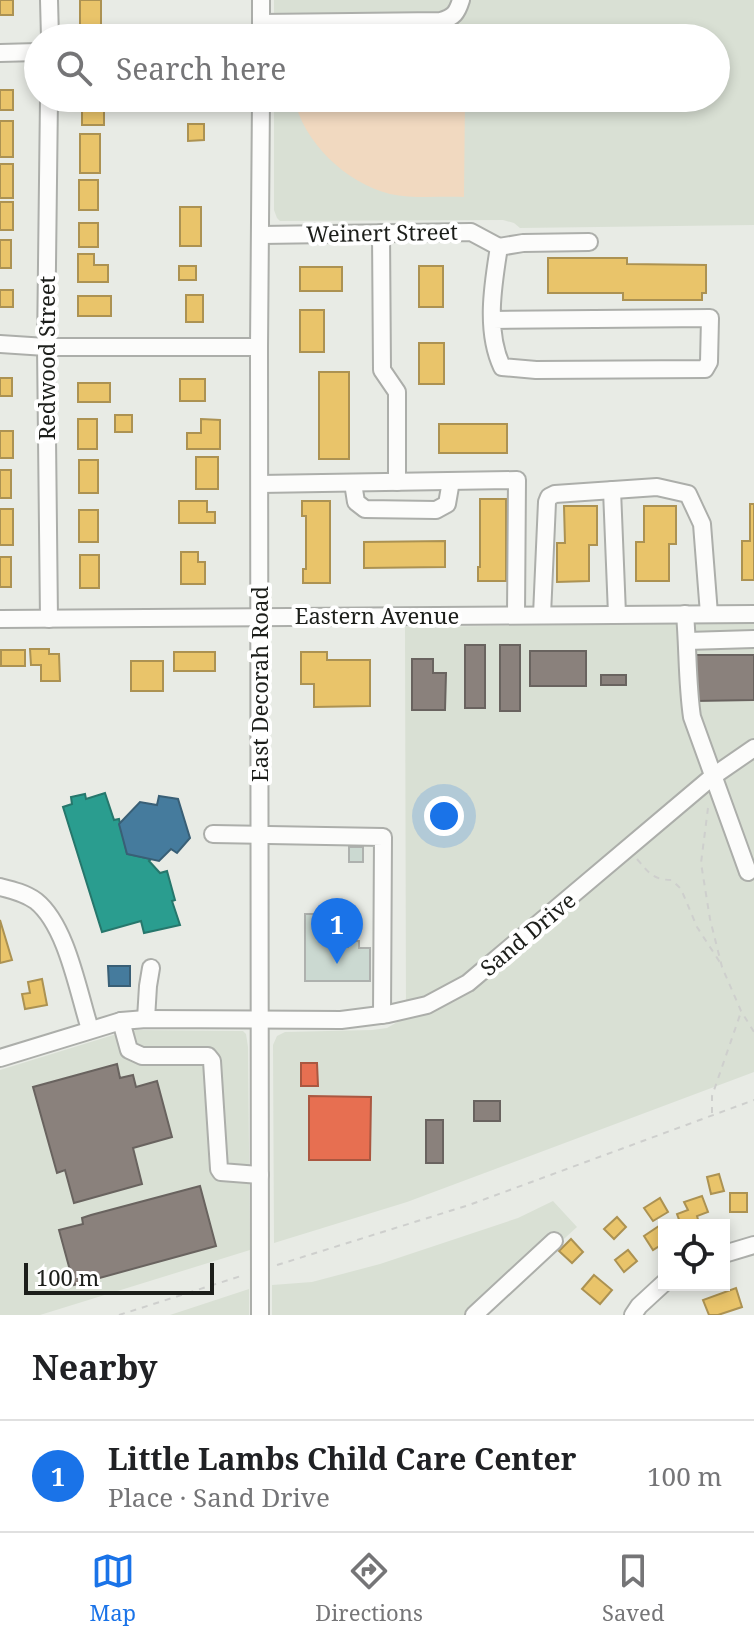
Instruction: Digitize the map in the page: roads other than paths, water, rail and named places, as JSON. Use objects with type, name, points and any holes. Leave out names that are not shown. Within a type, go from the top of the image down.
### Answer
[{"type":"street","points":[[49,0],[50,24]]},
{"type":"street","points":[[261,0],[261,24]]},
{"type":"street","points":[[382,24],[453,18],[461,0]]},
{"type":"street","points":[[0,53],[24,52]]},
{"type":"street","name":"Redwood Street","points":[[49,112],[46,347],[49,619]]},
{"type":"street","name":"East Decorah Road","points":[[260,1315],[261,112]]},
{"type":"street","name":"Weinert Street","points":[[261,235],[471,232],[499,247]]},
{"type":"street","points":[[381,233],[382,370],[397,392],[397,482]]},
{"type":"street","points":[[493,320],[710,318],[709,362],[705,369],[536,370],[502,367],[494,352],[492,292],[499,247],[523,243],[589,242]]},
{"type":"street","points":[[0,344],[46,347],[259,347]]},
{"type":"street","points":[[260,484],[517,480],[516,615]]},
{"type":"street","points":[[353,483],[356,502],[365,509],[436,510],[447,504],[451,481]]},
{"type":"street","points":[[542,615],[549,497],[555,494],[657,487],[688,494],[702,524],[709,614]]},
{"type":"street","points":[[612,490],[617,614]]},
{"type":"street","points":[[685,614],[692,717],[748,872]]},
{"type":"street","name":"Eastern Avenue","points":[[0,619],[754,614]]},
{"type":"street","points":[[687,641],[754,639]]},
{"type":"street","name":"Sand Drive","points":[[0,1058],[121,1021],[341,1020],[427,1005],[468,983],[712,777],[754,748]]},
{"type":"street","points":[[213,834],[383,837],[382,1015]]},
{"type":"street","points":[[0,887],[35,901],[57,927],[90,1029]]},
{"type":"street","points":[[146,1019],[151,968]]},
{"type":"street","points":[[121,1021],[129,1050],[142,1056],[208,1056],[212,1061],[219,1169],[221,1172],[260,1175]]},
{"type":"street","points":[[474,1315],[554,1241]]},
{"type":"street","points":[[730,1252],[754,1245]]},
{"type":"street","points":[[633,1315],[658,1289]]},
{"type":"place","name":"Little Lambs Child Care Center","points":[[337,964]]}]
